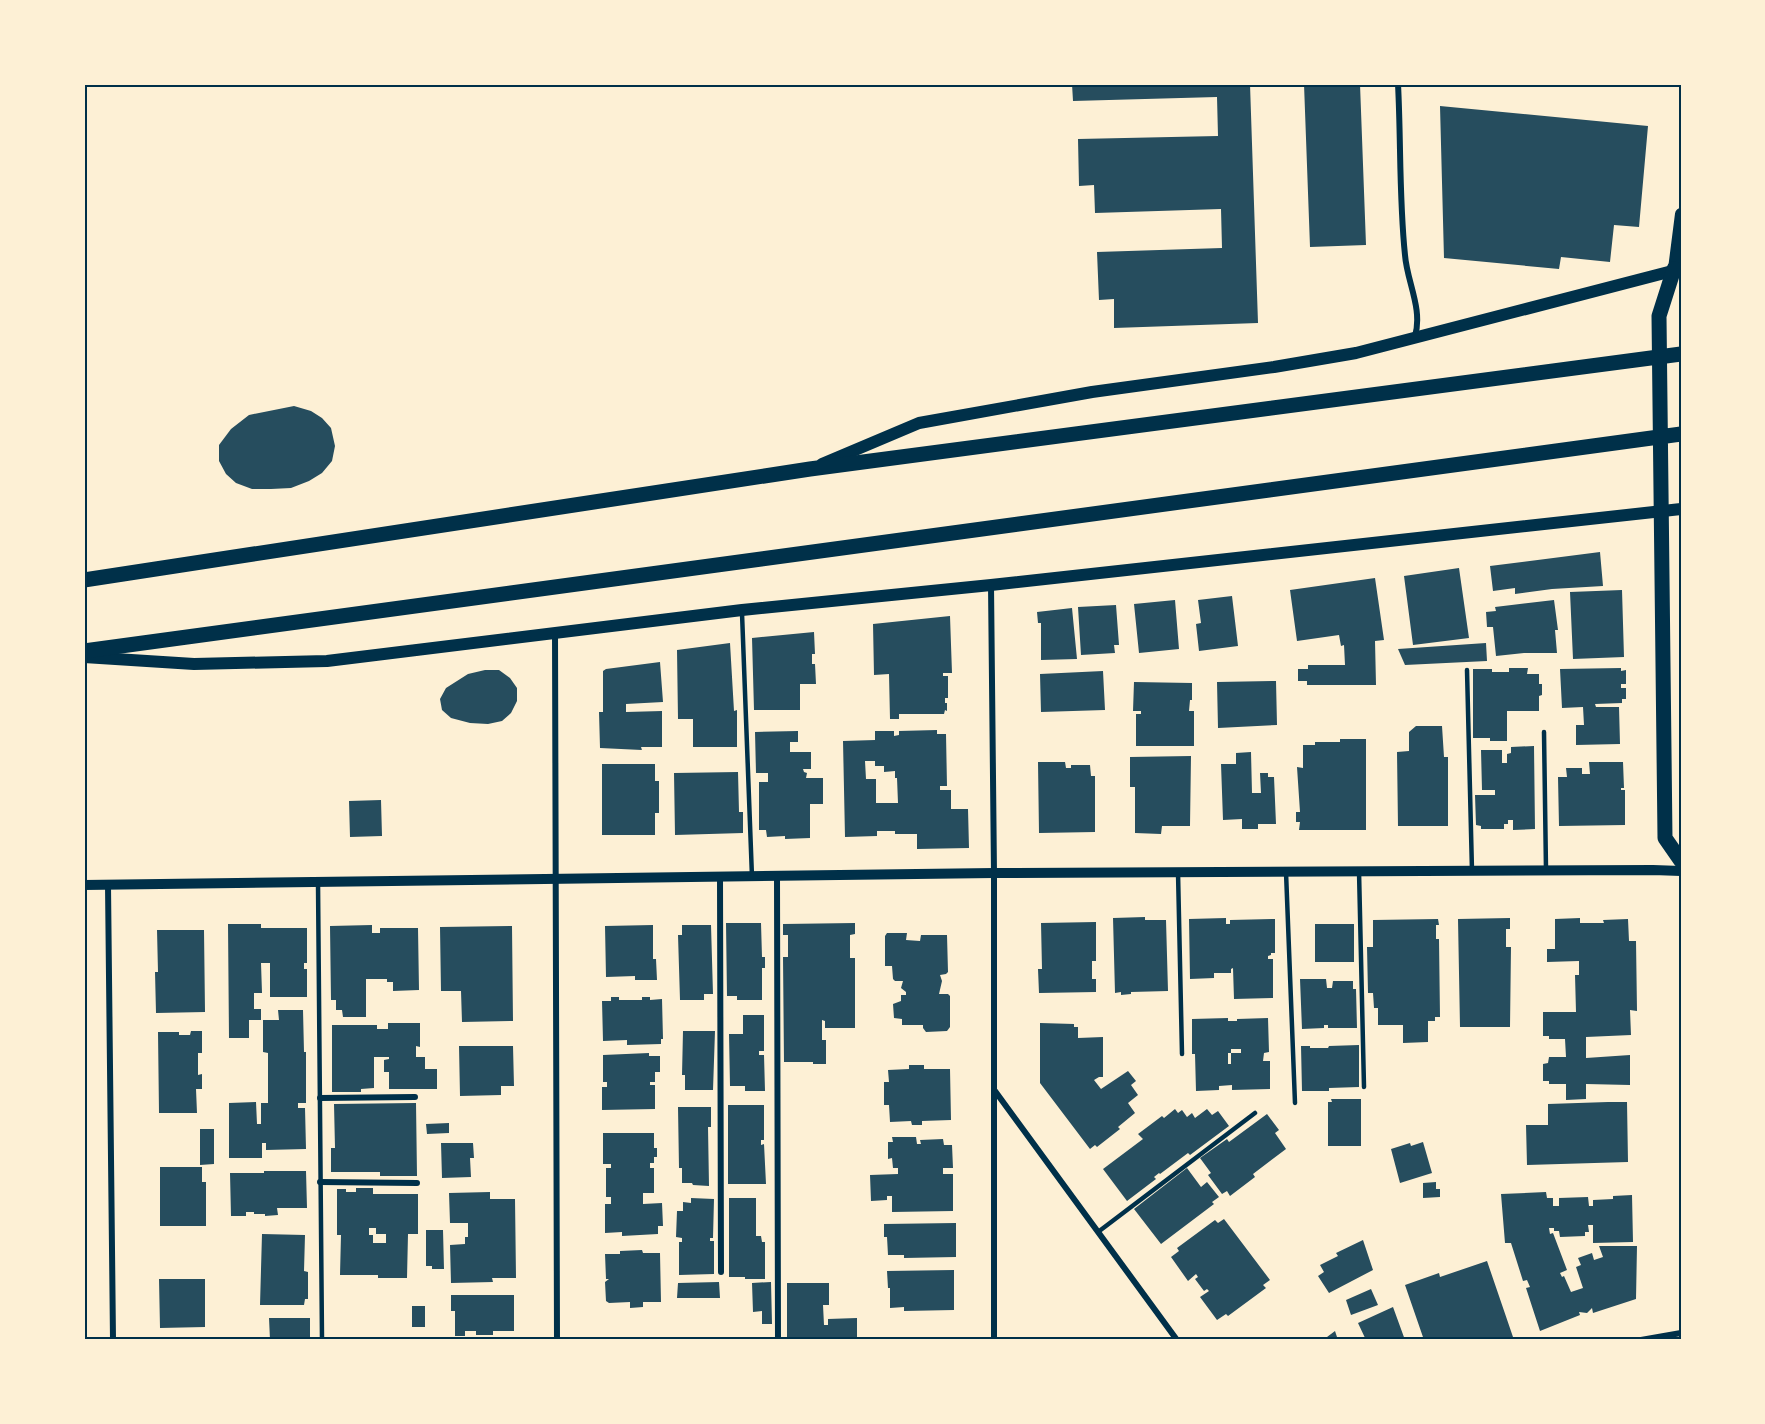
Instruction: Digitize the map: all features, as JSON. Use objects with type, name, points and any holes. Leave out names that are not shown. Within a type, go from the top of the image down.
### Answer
[{"type":"main road","points":[[1681,214],[1678,269],[1681,283]]},
{"type":"main road","points":[[810,469],[919,423],[1092,392],[1356,353],[1678,269]]},
{"type":"main road","points":[[1678,269],[1659,316],[1665,838],[1681,861]]},
{"type":"main road","points":[[84,580],[810,469],[1681,354]]},
{"type":"main road","points":[[84,651],[1681,434]]},
{"type":"main road","points":[[84,657],[194,664],[327,661],[742,610],[1681,509]]},
{"type":"street","points":[[1398,84],[1403,236],[1408,278],[1417,312],[1418,326],[1415,338]]},
{"type":"street","points":[[991,585],[994,873],[994,1340]]},
{"type":"street","points":[[555,632],[557,1340]]},
{"type":"street","points":[[84,885],[994,873],[1681,871]]},
{"type":"street","points":[[777,876],[778,1340]]},
{"type":"street","points":[[720,877],[721,1272]]},
{"type":"street","points":[[108,885],[113,1340]]},
{"type":"street","points":[[994,1090],[1177,1340]]},
{"type":"street","points":[[320,1098],[416,1097]]},
{"type":"street","points":[[320,1182],[417,1183]]},
{"type":"street","points":[[1641,1340],[1681,1333]]},
{"type":"lane","points":[[742,610],[752,877]]},
{"type":"lane","points":[[1467,670],[1472,871]]},
{"type":"lane","points":[[1544,732],[1546,870]]},
{"type":"lane","points":[[1359,871],[1364,1087]]},
{"type":"lane","points":[[1179,872],[1182,1054]]},
{"type":"lane","points":[[1286,872],[1295,1103]]},
{"type":"lane","points":[[318,882],[322,1340]]},
{"type":"lane","points":[[1098,1232],[1255,1113]]},
{"type":"building","points":[[1072,84],[1250,84],[1258,323],[1114,328],[1114,299],[1099,300],[1097,252],[1222,248],[1221,209],[1095,213],[1094,185],[1079,186],[1078,139],[1218,136],[1217,97],[1073,101]]},
{"type":"building","points":[[1304,84],[1360,84],[1366,245],[1310,247]]},
{"type":"building","points":[[1440,106],[1648,126],[1639,227],[1614,225],[1610,262],[1561,257],[1559,269],[1444,258]]},
{"type":"building","points":[[294,406],[311,411],[331,428],[335,446],[332,461],[322,473],[291,488],[252,489],[236,483],[226,474],[219,461],[219,445],[231,429],[249,415]]},
{"type":"building","points":[[1600,552],[1603,586],[1515,594],[1515,588],[1493,591],[1490,566]]},
{"type":"building","points":[[1459,568],[1469,638],[1413,645],[1404,576]]},
{"type":"building","points":[[1375,578],[1384,640],[1375,641],[1376,685],[1307,685],[1307,681],[1298,681],[1298,669],[1308,669],[1308,665],[1345,665],[1344,645],[1341,646],[1339,635],[1297,641],[1290,590]]},
{"type":"building","points":[[1622,590],[1624,657],[1573,659],[1570,592]]},
{"type":"building","points":[[1232,596],[1238,646],[1199,651],[1196,624],[1201,623],[1198,600]]},
{"type":"building","points":[[1175,600],[1179,649],[1139,653],[1134,604]]},
{"type":"building","points":[[1554,600],[1558,630],[1555,630],[1557,653],[1496,656],[1493,627],[1487,627],[1486,612],[1496,611],[1495,607]]},
{"type":"building","points":[[1116,605],[1119,645],[1114,645],[1115,653],[1081,655],[1078,607]]},
{"type":"building","points":[[1072,608],[1077,659],[1041,660],[1041,623],[1038,623],[1037,612]]},
{"type":"building","points":[[950,616],[952,673],[943,673],[943,676],[948,676],[948,698],[945,698],[947,711],[945,710],[944,714],[899,714],[899,719],[890,719],[889,674],[874,675],[873,624]]},
{"type":"building","points":[[814,632],[815,654],[812,654],[812,664],[815,664],[816,684],[800,684],[800,710],[754,710],[752,638]]},
{"type":"building","points":[[730,643],[734,711],[737,710],[737,747],[693,747],[693,719],[678,719],[677,650]]},
{"type":"building","points":[[1486,643],[1487,661],[1405,665],[1398,649]]},
{"type":"building","points":[[660,662],[663,702],[626,704],[626,712],[662,711],[662,747],[641,747],[642,750],[600,748],[599,712],[603,712],[603,671]]},
{"type":"building","points":[[1509,668],[1528,668],[1527,674],[1539,674],[1542,695],[1539,696],[1539,711],[1507,711],[1507,741],[1473,738],[1473,669],[1509,672]]},
{"type":"building","points":[[1621,668],[1621,671],[1626,670],[1626,684],[1621,684],[1621,688],[1626,688],[1626,699],[1622,699],[1622,703],[1595,704],[1596,707],[1619,707],[1620,744],[1576,745],[1576,725],[1584,725],[1583,707],[1562,708],[1560,669]]},
{"type":"building","points":[[499,670],[510,678],[517,688],[517,701],[511,713],[502,721],[488,724],[470,723],[451,718],[442,710],[440,699],[446,688],[468,674]]},
{"type":"building","points":[[1103,671],[1105,710],[1041,712],[1040,674]]},
{"type":"building","points":[[1276,681],[1277,725],[1218,728],[1217,682]]},
{"type":"building","points":[[1134,682],[1192,683],[1192,700],[1190,700],[1189,711],[1194,711],[1194,746],[1136,746],[1136,714],[1141,714],[1141,711],[1133,711]]},
{"type":"building","points":[[1416,726],[1442,726],[1444,757],[1448,757],[1448,826],[1398,826],[1397,752],[1409,751],[1409,732]]},
{"type":"building","points":[[937,730],[937,734],[946,734],[947,786],[940,786],[940,790],[951,790],[951,809],[968,809],[969,848],[917,849],[917,834],[895,834],[895,831],[877,831],[877,836],[845,837],[843,741],[875,740],[875,731],[894,731],[894,736],[899,735],[899,731]],"holes":[[[865,761],[875,761],[875,766],[884,766],[884,772],[895,771],[898,803],[876,803],[876,779],[866,779]]]},
{"type":"building","points":[[798,731],[798,742],[790,742],[790,752],[811,752],[811,769],[803,769],[807,773],[806,778],[823,778],[823,804],[810,804],[810,838],[767,837],[766,830],[759,830],[759,782],[768,782],[768,773],[756,773],[755,732]]},
{"type":"building","points":[[1340,739],[1366,739],[1366,830],[1299,830],[1300,822],[1296,822],[1296,812],[1300,812],[1297,767],[1303,768],[1303,745],[1315,745],[1315,742],[1340,742]]},
{"type":"building","points":[[1534,746],[1535,829],[1513,830],[1513,820],[1508,820],[1508,824],[1504,824],[1504,829],[1481,829],[1481,826],[1476,825],[1475,795],[1495,795],[1495,790],[1482,790],[1481,750],[1502,750],[1502,763],[1507,763],[1507,754],[1511,753],[1511,747]]},
{"type":"building","points":[[1251,752],[1252,793],[1261,793],[1260,773],[1268,773],[1268,777],[1274,777],[1276,824],[1258,824],[1258,829],[1242,829],[1242,819],[1223,820],[1221,764],[1236,764],[1236,753]]},
{"type":"building","points":[[1191,756],[1190,826],[1162,826],[1161,834],[1135,833],[1135,787],[1130,787],[1130,757]]},
{"type":"building","points":[[1038,762],[1065,762],[1066,768],[1071,768],[1071,765],[1090,765],[1091,776],[1095,776],[1095,832],[1039,833]]},
{"type":"building","points":[[1589,762],[1623,762],[1624,788],[1621,790],[1625,790],[1625,825],[1559,826],[1558,777],[1567,777],[1566,768],[1582,768],[1582,774],[1590,774]]},
{"type":"building","points":[[602,764],[655,764],[655,781],[659,781],[659,813],[655,813],[655,835],[602,835]]},
{"type":"building","points":[[738,772],[739,812],[743,812],[743,833],[675,835],[674,773]]},
{"type":"building","points":[[381,800],[382,836],[350,837],[349,801]]},
{"type":"building","points":[[1145,917],[1145,920],[1166,920],[1168,991],[1131,992],[1131,994],[1121,995],[1121,992],[1115,993],[1113,918]]},
{"type":"building","points":[[1226,918],[1226,924],[1230,924],[1230,920],[1275,919],[1275,953],[1268,956],[1268,959],[1273,959],[1273,998],[1234,999],[1233,968],[1231,973],[1214,973],[1214,978],[1190,979],[1189,919]]},
{"type":"building","points":[[1510,918],[1510,929],[1506,929],[1506,947],[1511,947],[1510,1027],[1460,1027],[1458,919]]},
{"type":"building","points":[[1580,918],[1580,923],[1604,923],[1603,920],[1628,919],[1629,941],[1636,941],[1637,1011],[1630,1010],[1631,1035],[1586,1037],[1586,1058],[1630,1055],[1630,1085],[1586,1084],[1586,1099],[1566,1100],[1566,1084],[1549,1084],[1549,1081],[1543,1081],[1543,1064],[1548,1063],[1549,1057],[1566,1057],[1565,1039],[1549,1039],[1549,1036],[1543,1036],[1543,1012],[1576,1012],[1575,975],[1579,975],[1579,961],[1547,962],[1547,949],[1555,949],[1555,919]]},
{"type":"building","points":[[1438,919],[1436,939],[1439,939],[1440,1017],[1435,1017],[1435,1021],[1428,1021],[1428,1042],[1403,1043],[1403,1025],[1378,1025],[1378,1008],[1374,1008],[1373,993],[1368,993],[1367,947],[1373,947],[1373,920]]},
{"type":"building","points":[[1096,922],[1096,961],[1092,961],[1092,979],[1096,979],[1096,992],[1039,993],[1038,969],[1042,969],[1041,923]]},
{"type":"building","points":[[726,923],[761,923],[762,957],[765,957],[765,968],[762,968],[762,1000],[737,1000],[737,996],[727,996]]},
{"type":"building","points":[[855,923],[855,934],[850,935],[850,958],[855,958],[855,1028],[825,1028],[825,1021],[822,1020],[822,1040],[826,1040],[826,1064],[784,1062],[783,957],[788,957],[788,935],[783,935],[783,924]]},
{"type":"building","points":[[228,924],[261,924],[261,928],[307,928],[307,963],[304,963],[304,969],[307,969],[307,997],[270,997],[270,963],[261,963],[262,993],[254,993],[254,1009],[261,1009],[261,1020],[249,1020],[249,1038],[229,1038]]},
{"type":"building","points":[[1315,924],[1354,924],[1354,962],[1315,962]]},
{"type":"building","points":[[372,925],[372,933],[380,933],[380,928],[418,928],[419,990],[393,991],[393,982],[387,982],[387,979],[366,979],[366,1017],[343,1017],[342,1010],[336,1010],[336,1000],[331,1000],[330,926]]},
{"type":"building","points":[[653,925],[653,959],[656,959],[657,980],[635,980],[635,976],[606,977],[605,926]]},
{"type":"building","points":[[682,925],[711,925],[713,994],[704,994],[704,1000],[680,1000],[678,935],[682,935]]},
{"type":"building","points":[[512,926],[513,1021],[462,1022],[461,991],[441,991],[440,927]]},
{"type":"building","points":[[157,930],[204,930],[205,1012],[156,1013]]},
{"type":"building","points":[[887,933],[907,933],[906,940],[920,941],[921,935],[947,935],[948,972],[940,975],[942,981],[939,994],[950,996],[950,1027],[947,1031],[926,1032],[923,1025],[902,1025],[902,1019],[894,1018],[893,1004],[901,1001],[901,995],[906,995],[906,992],[901,988],[903,981],[893,979],[892,966],[885,966],[885,936]]},
{"type":"building","points":[[1300,979],[1326,979],[1327,988],[1332,988],[1333,981],[1353,981],[1353,989],[1356,989],[1357,1028],[1328,1028],[1328,1025],[1324,1025],[1324,1028],[1302,1029]]},
{"type":"building","points":[[611,997],[619,997],[619,1000],[642,1000],[642,997],[650,997],[650,1000],[662,999],[663,1039],[661,1039],[661,1044],[627,1045],[627,1040],[603,1041],[602,1001],[611,1001]]},
{"type":"building","points":[[278,1010],[303,1010],[306,1103],[298,1103],[298,1108],[305,1108],[306,1149],[266,1150],[266,1143],[262,1143],[262,1158],[229,1158],[229,1103],[256,1102],[257,1124],[261,1124],[261,1103],[268,1103],[268,1053],[263,1052],[263,1020],[279,1020]]},
{"type":"building","points":[[743,1015],[764,1015],[764,1051],[759,1051],[759,1055],[764,1055],[765,1091],[745,1091],[745,1086],[730,1086],[729,1034],[743,1034]]},
{"type":"building","points":[[1228,1018],[1228,1021],[1237,1021],[1237,1019],[1268,1018],[1269,1052],[1264,1053],[1263,1061],[1270,1061],[1270,1089],[1232,1090],[1232,1085],[1219,1086],[1219,1090],[1196,1091],[1195,1054],[1192,1054],[1192,1019]],"holes":[[[1231,1049],[1241,1049],[1241,1053],[1231,1053]],[[1228,1053],[1231,1053],[1231,1064],[1228,1064]]]},
{"type":"building","points":[[388,1023],[420,1023],[420,1047],[416,1046],[416,1057],[425,1057],[425,1069],[437,1069],[437,1089],[389,1089],[389,1072],[384,1072],[384,1060],[389,1057],[374,1057],[374,1088],[361,1089],[361,1092],[332,1092],[332,1025],[377,1025],[377,1029],[388,1029]]},
{"type":"building","points":[[1040,1023],[1074,1024],[1074,1027],[1078,1027],[1078,1038],[1103,1037],[1103,1077],[1094,1080],[1101,1089],[1128,1071],[1136,1081],[1131,1085],[1138,1095],[1128,1103],[1135,1113],[1118,1127],[1120,1129],[1097,1147],[1095,1145],[1090,1149],[1040,1083]]},
{"type":"building","points":[[191,1031],[202,1031],[202,1053],[198,1053],[198,1075],[202,1074],[202,1089],[196,1089],[197,1113],[159,1113],[158,1032],[179,1032],[179,1035],[190,1035]]},
{"type":"building","points":[[683,1031],[715,1031],[713,1090],[685,1090],[685,1075],[682,1075]]},
{"type":"building","points":[[1359,1045],[1359,1087],[1329,1088],[1329,1091],[1302,1091],[1301,1046],[1328,1048],[1329,1046]]},
{"type":"building","points":[[459,1046],[513,1046],[514,1086],[501,1086],[501,1095],[460,1096]]},
{"type":"building","points":[[649,1053],[649,1056],[660,1056],[660,1072],[655,1072],[655,1082],[650,1082],[650,1085],[655,1085],[655,1109],[602,1110],[602,1087],[607,1087],[607,1082],[603,1082],[603,1055]]},
{"type":"building","points":[[909,1065],[924,1065],[924,1069],[950,1069],[951,1120],[922,1121],[922,1125],[912,1125],[911,1121],[890,1122],[889,1105],[884,1105],[884,1082],[889,1082],[888,1070],[909,1069]]},
{"type":"building","points":[[1331,1099],[1361,1099],[1361,1146],[1328,1146],[1328,1102],[1332,1102]]},
{"type":"building","points":[[1627,1102],[1628,1162],[1527,1165],[1526,1125],[1548,1125],[1548,1104]]},
{"type":"building","points":[[416,1103],[417,1176],[380,1176],[380,1172],[331,1172],[331,1148],[335,1148],[334,1104]]},
{"type":"building","points":[[728,1105],[764,1105],[764,1140],[761,1140],[761,1145],[764,1144],[766,1184],[728,1184]]},
{"type":"building","points":[[678,1107],[711,1107],[711,1127],[708,1127],[709,1186],[682,1183],[682,1168],[679,1168]]},
{"type":"building","points":[[1175,1109],[1178,1113],[1182,1110],[1187,1117],[1192,1113],[1195,1118],[1207,1109],[1212,1115],[1218,1111],[1229,1126],[1190,1155],[1188,1153],[1159,1173],[1154,1177],[1156,1179],[1127,1201],[1103,1169],[1143,1139],[1138,1134]]},
{"type":"building","points":[[1267,1114],[1279,1130],[1275,1133],[1286,1149],[1253,1174],[1255,1177],[1230,1196],[1227,1191],[1222,1194],[1208,1175],[1211,1173],[1200,1158],[1227,1139],[1229,1142]]},
{"type":"building","points":[[449,1123],[449,1133],[427,1134],[426,1124]]},
{"type":"building","points":[[200,1129],[214,1129],[214,1164],[200,1165]]},
{"type":"building","points":[[603,1133],[654,1133],[654,1148],[657,1148],[657,1157],[654,1157],[654,1163],[650,1163],[650,1168],[654,1168],[654,1193],[643,1193],[643,1204],[662,1203],[663,1226],[658,1226],[658,1234],[622,1236],[622,1232],[605,1233],[605,1204],[611,1204],[611,1197],[606,1197],[606,1168],[611,1168],[611,1164],[603,1164]]},
{"type":"building","points":[[892,1137],[916,1137],[917,1144],[921,1144],[920,1140],[943,1139],[944,1145],[952,1145],[953,1168],[943,1168],[943,1174],[953,1174],[953,1211],[892,1212],[892,1196],[887,1196],[887,1200],[871,1201],[870,1175],[898,1174],[898,1168],[893,1168],[892,1158],[888,1159],[888,1142],[893,1142]]},
{"type":"building","points":[[1423,1142],[1432,1173],[1400,1183],[1391,1149],[1410,1143],[1411,1146]]},
{"type":"building","points":[[441,1143],[473,1143],[474,1158],[470,1158],[471,1177],[442,1178]]},
{"type":"building","points":[[160,1167],[202,1167],[202,1182],[206,1182],[206,1226],[160,1226]]},
{"type":"building","points":[[1187,1168],[1201,1187],[1207,1182],[1219,1197],[1212,1202],[1214,1204],[1161,1244],[1134,1209]]},
{"type":"building","points":[[264,1171],[306,1171],[307,1208],[277,1208],[278,1215],[265,1216],[265,1214],[246,1212],[246,1216],[231,1216],[230,1173],[264,1173]]},
{"type":"building","points":[[1436,1182],[1436,1189],[1440,1189],[1440,1197],[1423,1198],[1423,1183]]},
{"type":"building","points":[[356,1188],[373,1188],[373,1194],[418,1194],[418,1234],[408,1234],[407,1278],[340,1275],[341,1235],[337,1235],[337,1189],[356,1192]],"holes":[[[369,1228],[376,1228],[376,1234],[386,1234],[386,1243],[373,1243],[373,1235],[369,1235]]]},
{"type":"building","points":[[490,1192],[490,1199],[515,1199],[516,1278],[492,1278],[493,1282],[451,1283],[450,1245],[465,1244],[465,1237],[468,1237],[468,1223],[450,1223],[449,1193]]},
{"type":"building","points":[[1546,1192],[1547,1198],[1553,1198],[1553,1206],[1559,1206],[1559,1198],[1588,1197],[1589,1206],[1593,1206],[1593,1200],[1632,1195],[1633,1242],[1593,1243],[1593,1225],[1588,1225],[1589,1232],[1585,1232],[1585,1236],[1560,1237],[1559,1231],[1549,1228],[1567,1270],[1560,1273],[1562,1277],[1564,1276],[1571,1292],[1583,1288],[1576,1267],[1581,1265],[1578,1258],[1592,1253],[1594,1260],[1603,1257],[1599,1246],[1637,1246],[1636,1299],[1593,1313],[1592,1308],[1587,1313],[1579,1312],[1580,1315],[1540,1331],[1526,1288],[1530,1287],[1527,1280],[1523,1281],[1511,1243],[1505,1243],[1501,1194]]},
{"type":"building","points":[[691,1198],[714,1199],[713,1238],[710,1238],[710,1241],[714,1241],[714,1274],[679,1275],[679,1242],[682,1242],[682,1238],[676,1237],[677,1211],[683,1211],[683,1202],[691,1203]]},
{"type":"building","points":[[729,1198],[756,1198],[756,1236],[761,1236],[762,1242],[765,1242],[765,1279],[729,1277]]},
{"type":"building","points":[[1224,1219],[1270,1280],[1263,1285],[1266,1288],[1228,1316],[1226,1314],[1217,1320],[1200,1297],[1209,1291],[1207,1289],[1204,1291],[1195,1279],[1198,1277],[1196,1274],[1188,1281],[1171,1257],[1179,1251],[1177,1248],[1215,1220],[1218,1223]]},
{"type":"building","points":[[956,1223],[956,1257],[904,1258],[904,1255],[888,1255],[884,1224]]},
{"type":"building","points":[[426,1230],[443,1230],[444,1269],[432,1269],[432,1266],[426,1266]]},
{"type":"building","points":[[262,1234],[305,1235],[304,1271],[308,1272],[308,1299],[305,1299],[304,1305],[260,1305]]},
{"type":"building","points":[[1363,1240],[1373,1270],[1329,1293],[1318,1276],[1324,1272],[1320,1265],[1338,1256],[1336,1253]]},
{"type":"building","points":[[642,1250],[643,1253],[660,1253],[661,1302],[643,1302],[643,1307],[630,1308],[630,1302],[609,1303],[606,1301],[605,1282],[609,1279],[606,1279],[605,1254]]},
{"type":"building","points":[[1487,1261],[1513,1337],[1502,1340],[1424,1340],[1405,1285],[1439,1273],[1440,1277]]},
{"type":"building","points":[[954,1270],[954,1310],[904,1311],[904,1307],[890,1308],[887,1271]]},
{"type":"building","points":[[159,1279],[205,1279],[205,1327],[160,1328]]},
{"type":"building","points":[[719,1282],[720,1298],[677,1298],[678,1283]]},
{"type":"building","points":[[771,1282],[772,1324],[762,1324],[762,1311],[753,1312],[752,1283]]},
{"type":"building","points":[[787,1283],[829,1283],[829,1305],[823,1305],[824,1325],[828,1325],[828,1319],[857,1318],[857,1340],[787,1340]]},
{"type":"building","points":[[1371,1289],[1378,1305],[1351,1315],[1346,1300]]},
{"type":"building","points":[[451,1295],[514,1295],[514,1331],[493,1331],[493,1335],[476,1335],[476,1331],[465,1331],[465,1336],[455,1336],[455,1311],[451,1311]]},
{"type":"building","points":[[412,1306],[425,1306],[425,1327],[412,1327]]},
{"type":"building","points":[[1393,1307],[1405,1340],[1366,1340],[1358,1323]]},
{"type":"building","points":[[269,1318],[310,1318],[310,1340],[270,1340]]},
{"type":"building","points":[[1335,1331],[1338,1340],[1323,1340]]}]
